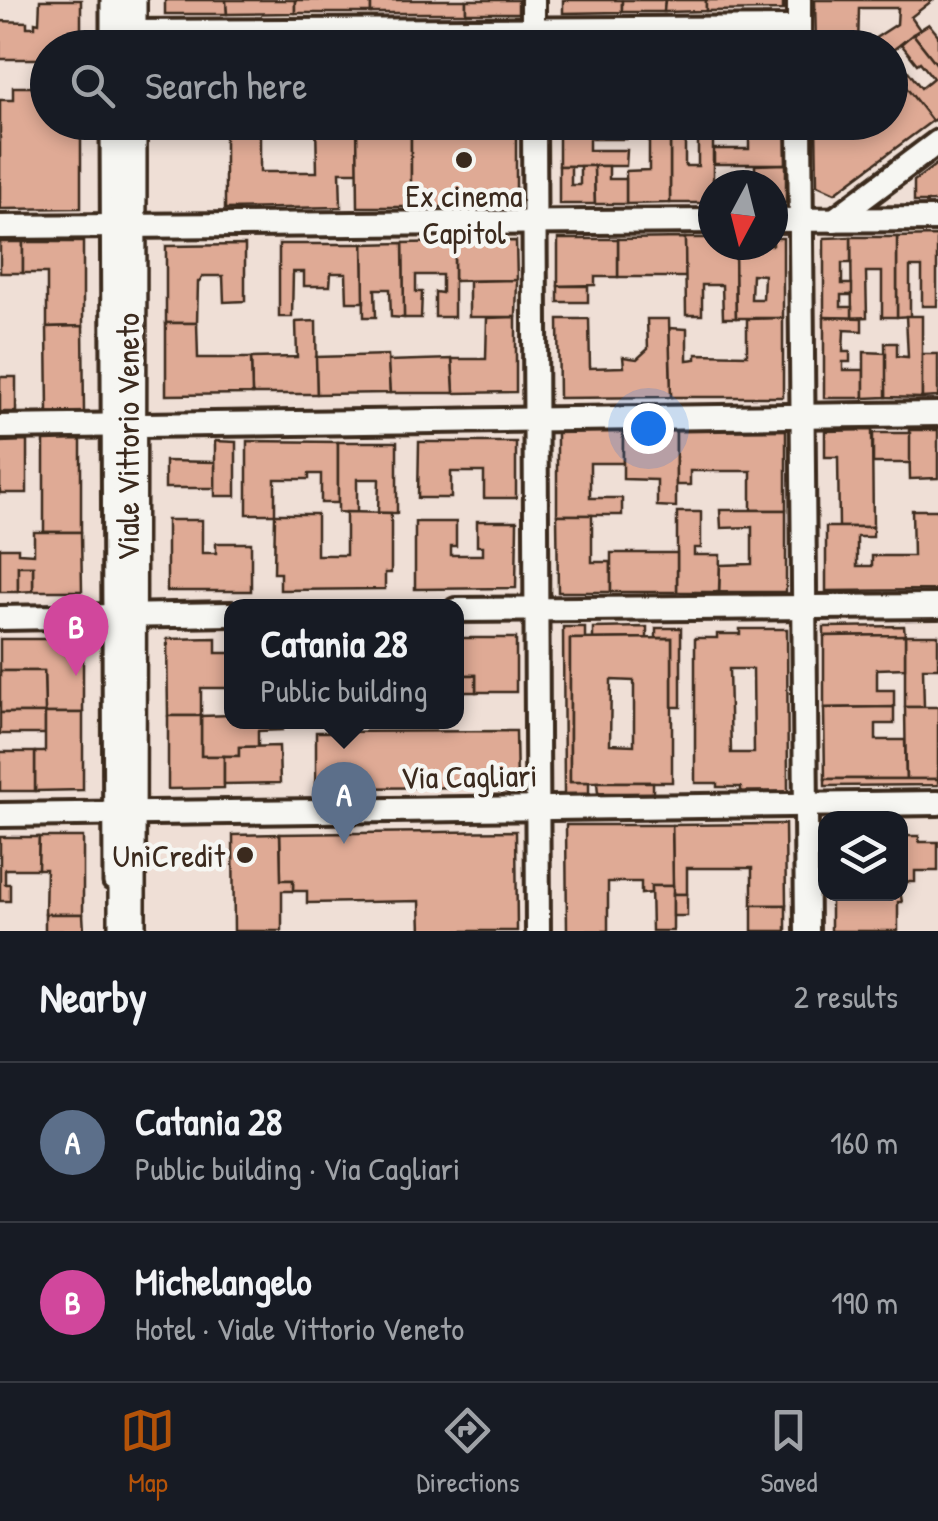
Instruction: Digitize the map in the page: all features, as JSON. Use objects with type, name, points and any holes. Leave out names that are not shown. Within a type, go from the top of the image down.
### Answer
[{"type":"main road","name":"Viale Vittorio Veneto","points":[[126,140],[118,226],[118,814],[127,931]]},
{"type":"street","points":[[533,0],[537,30]]},
{"type":"street","points":[[799,0],[799,30]]},
{"type":"street","points":[[535,140],[539,223],[542,808],[538,931]]},
{"type":"street","points":[[800,140],[808,931]]},
{"type":"street","points":[[834,220],[938,142]]},
{"type":"street","points":[[788,220],[938,219]]},
{"type":"street","points":[[0,227],[698,221]]},
{"type":"street","points":[[0,427],[938,414]]},
{"type":"street","points":[[464,610],[938,606]]},
{"type":"street","points":[[0,618],[224,614]]},
{"type":"street","name":"Via Cagliari","points":[[0,815],[938,803]]},
{"type":"lane","points":[[107,0],[122,30]]},
{"type":"lane","points":[[539,30],[543,0]]},
{"type":"lane","points":[[109,140],[118,226]]},
{"type":"lane","points":[[539,223],[543,140]]},
{"type":"lane","points":[[542,808],[548,931]]},
{"type":"lane","points":[[110,892],[118,814]]},
{"type":"building","points":[[40,0],[81,0],[81,30],[30,30],[30,59],[0,59],[0,21],[27,22],[27,27],[39,23]]},
{"type":"building","points":[[165,0],[226,0],[227,14],[165,14]]},
{"type":"building","points":[[226,0],[295,0],[295,13],[227,14]]},
{"type":"building","points":[[295,0],[371,0],[371,13],[295,13]]},
{"type":"building","points":[[371,0],[466,0],[466,13],[371,13]]},
{"type":"building","points":[[466,0],[518,0],[518,13],[466,13]]},
{"type":"building","points":[[563,0],[622,0],[622,12],[563,13]]},
{"type":"building","points":[[622,0],[665,0],[664,12],[622,12]]},
{"type":"building","points":[[665,0],[706,0],[706,11],[664,12]]},
{"type":"building","points":[[706,0],[783,0],[783,10],[706,11]]},
{"type":"building","points":[[815,0],[933,0],[911,17],[920,30],[908,39],[908,30],[888,30],[897,24],[898,8],[859,8],[858,30],[816,30]]},
{"type":"building","points":[[929,24],[938,35],[938,66],[913,34]]},
{"type":"building","points":[[913,34],[938,66],[938,117],[932,121],[908,90],[908,71],[921,88],[933,78],[908,53],[908,38]]},
{"type":"building","points":[[13,87],[30,87],[30,140],[81,140],[81,208],[0,209],[0,100],[13,100]]},
{"type":"building","points":[[908,90],[932,121],[908,139]]},
{"type":"building","points":[[225,140],[260,140],[260,172],[317,172],[316,140],[357,140],[358,172],[340,172],[341,207],[225,209]]},
{"type":"building","points":[[357,140],[411,140],[411,207],[358,207]]},
{"type":"building","name":"Ex cinema Capitol","points":[[411,140],[516,140],[516,203],[511,207],[411,207]]},
{"type":"building","points":[[559,140],[589,140],[589,150],[627,150],[626,166],[559,166]]},
{"type":"building","points":[[649,140],[670,140],[670,203],[626,204],[626,171],[649,170]]},
{"type":"building","points":[[670,140],[685,140],[685,166],[698,166],[698,140],[713,140],[713,170],[698,170],[698,203],[670,203]]},
{"type":"building","points":[[749,140],[785,140],[786,164],[714,164],[714,149],[749,149]]},
{"type":"building","points":[[816,140],[906,140],[835,193],[817,185]]},
{"type":"building","points":[[938,163],[938,202],[914,202],[914,181]]},
{"type":"building","points":[[786,164],[786,170],[755,170],[755,165]]},
{"type":"building","points":[[559,166],[571,166],[571,185],[580,185],[580,166],[594,166],[595,204],[559,204]]},
{"type":"building","points":[[594,166],[609,166],[609,179],[626,179],[626,204],[595,204]]},
{"type":"building","points":[[937,236],[937,306],[922,306],[922,267],[910,267],[910,316],[897,317],[897,237]]},
{"type":"building","points":[[851,237],[897,237],[897,317],[882,317],[882,272],[866,272],[867,317],[852,318]]},
{"type":"building","points":[[851,237],[851,263],[842,263],[842,284],[852,284],[852,295],[841,295],[841,307],[852,307],[852,318],[824,317],[824,238]]},
{"type":"building","points":[[685,238],[686,277],[618,277],[618,239]]},
{"type":"building","points":[[685,238],[698,238],[698,260],[735,260],[736,318],[723,318],[722,285],[702,285],[702,315],[686,315]]},
{"type":"building","points":[[558,239],[618,239],[618,277],[595,277],[595,285],[558,286]]},
{"type":"building","points":[[516,241],[517,280],[454,281],[454,242]]},
{"type":"building","points":[[0,242],[23,242],[23,273],[0,273]]},
{"type":"building","points":[[23,242],[83,242],[83,326],[47,327],[47,273],[23,273]]},
{"type":"building","points":[[454,242],[454,317],[435,317],[435,292],[442,293],[442,275],[416,275],[416,292],[422,292],[421,318],[404,318],[403,243]]},
{"type":"building","points":[[403,243],[404,318],[391,317],[390,289],[375,289],[376,317],[364,317],[363,244]]},
{"type":"building","points":[[279,244],[363,244],[364,302],[347,302],[346,273],[331,273],[330,286],[304,286],[304,272],[293,272],[292,317],[279,317]]},
{"type":"building","points":[[245,245],[245,301],[224,302],[223,276],[204,276],[198,282],[197,323],[166,323],[166,246]]},
{"type":"building","points":[[735,260],[783,260],[783,318],[736,318]],"holes":[[[752,274],[764,275],[763,299],[751,299]]]},
{"type":"building","points":[[517,280],[516,317],[469,317],[469,281]]},
{"type":"building","points":[[558,286],[588,286],[588,302],[558,302]]},
{"type":"building","points":[[906,316],[922,316],[922,398],[886,397],[885,343],[897,343],[897,356],[908,357]]},
{"type":"building","points":[[516,317],[516,392],[454,393],[452,359],[486,359],[487,318]]},
{"type":"building","points":[[824,317],[862,318],[862,331],[844,330],[843,352],[850,352],[850,362],[843,362],[843,370],[864,370],[864,398],[824,398]]},
{"type":"building","points":[[783,318],[783,397],[671,397],[669,328],[687,329],[687,360],[696,359],[696,354],[747,355],[747,319]]},
{"type":"building","points":[[558,319],[589,319],[590,368],[624,367],[623,357],[637,359],[648,349],[647,319],[669,319],[671,397],[559,398]]},
{"type":"building","points":[[316,321],[317,394],[252,394],[251,358],[297,357],[296,322]]},
{"type":"building","points":[[166,323],[197,323],[198,358],[251,358],[252,394],[166,395]]},
{"type":"building","points":[[83,326],[84,413],[48,412],[47,327]]},
{"type":"building","points":[[864,352],[886,353],[886,397],[864,398]]},
{"type":"building","points":[[922,354],[938,354],[938,397],[922,398]]},
{"type":"building","points":[[388,355],[390,393],[317,394],[316,357]]},
{"type":"building","points":[[452,359],[454,393],[390,393],[388,361]]},
{"type":"building","points":[[0,377],[16,377],[16,412],[0,412]]},
{"type":"building","points":[[557,430],[623,430],[623,463],[590,463],[590,498],[622,498],[622,515],[557,515]]},
{"type":"building","points":[[623,430],[676,430],[676,507],[657,506],[657,480],[623,479]]},
{"type":"building","points":[[676,430],[786,430],[786,510],[751,510],[751,471],[690,471],[690,485],[676,485]]},
{"type":"building","points":[[872,430],[873,527],[839,527],[838,457],[825,457],[825,431]]},
{"type":"building","points":[[909,430],[938,430],[938,478],[910,479]]},
{"type":"building","points":[[873,433],[910,433],[910,463],[873,463]]},
{"type":"building","points":[[81,440],[81,532],[44,532],[44,441]]},
{"type":"building","points":[[27,441],[27,493],[0,493],[0,442]]},
{"type":"building","points":[[215,441],[236,442],[236,496],[215,496]]},
{"type":"building","points":[[247,441],[338,442],[338,503],[321,503],[321,474],[309,474],[309,479],[275,479],[275,514],[247,514]]},
{"type":"building","points":[[338,442],[397,442],[397,513],[378,513],[379,479],[357,479],[357,513],[338,512]]},
{"type":"building","points":[[419,442],[516,442],[516,498],[484,498],[484,472],[451,472],[451,498],[418,498]]},
{"type":"building","points":[[165,461],[215,462],[215,488],[165,488]]},
{"type":"building","points":[[720,510],[786,510],[786,592],[719,592],[720,565],[752,564],[752,527],[721,528]]},
{"type":"building","points":[[912,510],[938,510],[938,590],[826,591],[826,527],[873,527],[873,537],[857,537],[857,566],[872,566],[872,556],[913,556]]},
{"type":"building","points":[[346,512],[391,513],[391,573],[385,573],[385,589],[280,590],[280,573],[274,573],[275,514],[317,514],[317,555],[346,555]]},
{"type":"building","points":[[677,512],[701,512],[701,548],[694,548],[694,555],[720,555],[719,592],[677,592]]},
{"type":"building","points":[[557,515],[592,515],[592,562],[611,562],[611,592],[558,592]]},
{"type":"building","points":[[167,520],[202,520],[202,553],[216,553],[216,543],[251,543],[251,591],[167,591]]},
{"type":"building","points":[[477,521],[517,521],[516,588],[415,589],[415,522],[456,522],[456,546],[451,546],[451,555],[483,555],[483,546],[477,546]]},
{"type":"building","points":[[34,532],[81,532],[82,591],[33,591],[33,566],[18,566],[18,592],[0,592],[0,548],[18,548],[18,553],[34,554]]},
{"type":"building","points":[[611,553],[677,553],[677,592],[611,592]]},
{"type":"building","points":[[18,566],[33,566],[33,591],[18,592]]},
{"type":"building","points":[[904,626],[905,635],[824,636],[824,627]]},
{"type":"building","points":[[563,627],[585,627],[585,639],[570,639],[570,782],[589,782],[589,794],[564,794]]},
{"type":"building","points":[[647,627],[647,638],[593,639],[593,628]]},
{"type":"building","points":[[656,628],[681,628],[681,707],[672,707],[672,638],[656,638]]},
{"type":"building","points":[[740,629],[787,629],[788,792],[741,792],[741,787],[695,783],[695,638],[740,634]],"holes":[[[729,669],[753,669],[754,753],[731,753]]]},
{"type":"building","points":[[905,635],[938,635],[938,668],[923,668],[924,707],[905,707]]},
{"type":"building","points":[[905,635],[905,668],[877,669],[877,690],[894,690],[894,707],[824,708],[824,636]]},
{"type":"building","points":[[216,638],[216,653],[224,653],[224,688],[201,688],[201,716],[168,716],[167,639]]},
{"type":"building","points":[[464,638],[516,638],[516,692],[476,692],[476,675],[464,675]]},
{"type":"building","points":[[672,638],[672,782],[570,782],[570,639]],"holes":[[[611,680],[634,681],[634,745],[610,744]]]},
{"type":"building","points":[[0,639],[83,639],[83,713],[45,713],[44,671],[0,671]]},
{"type":"building","points":[[0,671],[44,671],[45,713],[0,713]]},
{"type":"building","points":[[464,675],[476,675],[476,692],[464,692]]},
{"type":"building","points":[[894,707],[894,724],[876,724],[876,740],[905,740],[906,779],[825,779],[824,708]]},
{"type":"building","points":[[905,707],[938,707],[938,779],[906,779]]},
{"type":"building","points":[[0,713],[45,713],[45,734],[0,734]]},
{"type":"building","points":[[45,713],[83,713],[83,790],[35,791],[35,752],[45,752]]},
{"type":"building","points":[[224,715],[224,729],[282,730],[258,731],[258,747],[239,747],[239,756],[201,756],[201,716]]},
{"type":"building","points":[[168,716],[201,716],[201,756],[224,756],[224,788],[168,789]]},
{"type":"building","points":[[516,731],[517,787],[316,788],[316,732]]},
{"type":"building","points":[[279,746],[280,783],[224,784],[224,756],[239,756],[239,747]]},
{"type":"building","points":[[0,752],[35,752],[35,791],[0,791]]},
{"type":"building","points":[[825,779],[938,779],[938,785],[825,786]]},
{"type":"building","points":[[597,782],[653,782],[653,793],[598,793]]},
{"type":"building","points":[[785,824],[786,905],[752,905],[752,868],[687,868],[687,894],[673,894],[672,825]]},
{"type":"building","points":[[566,825],[672,825],[673,886],[651,886],[651,893],[641,894],[641,882],[608,882],[608,931],[567,931]]},
{"type":"building","points":[[516,831],[517,931],[421,931],[420,901],[307,903],[307,891],[293,891],[293,880],[281,880],[280,834]]},
{"type":"building","points":[[280,834],[281,880],[293,880],[293,891],[282,891],[282,931],[234,931],[233,835]]},
{"type":"building","points":[[908,836],[919,836],[919,842],[938,842],[938,871],[915,871],[915,882],[908,882]]},
{"type":"building","points":[[0,837],[39,837],[38,869],[5,869],[10,901],[0,901]]},
{"type":"building","points":[[39,837],[83,837],[83,914],[45,914],[46,869],[38,869]]},
{"type":"building","points":[[651,886],[673,886],[673,931],[652,931]]},
{"type":"building","points":[[673,894],[687,894],[687,916],[673,916]]},
{"type":"building","points":[[831,901],[902,901],[898,902],[898,931],[831,931]]},
{"type":"building","points":[[752,905],[786,905],[786,931],[752,931]]},
{"type":"building","points":[[45,914],[83,914],[84,931],[45,931]]},
{"type":"place","name":"Ex cinema Capitol","points":[[464,160]]},
{"type":"place","name":"Michelangelo","points":[[76,676]]},
{"type":"place","name":"Catania 28","points":[[344,844]]},
{"type":"place","name":"UniCredit","points":[[245,855]]}]
